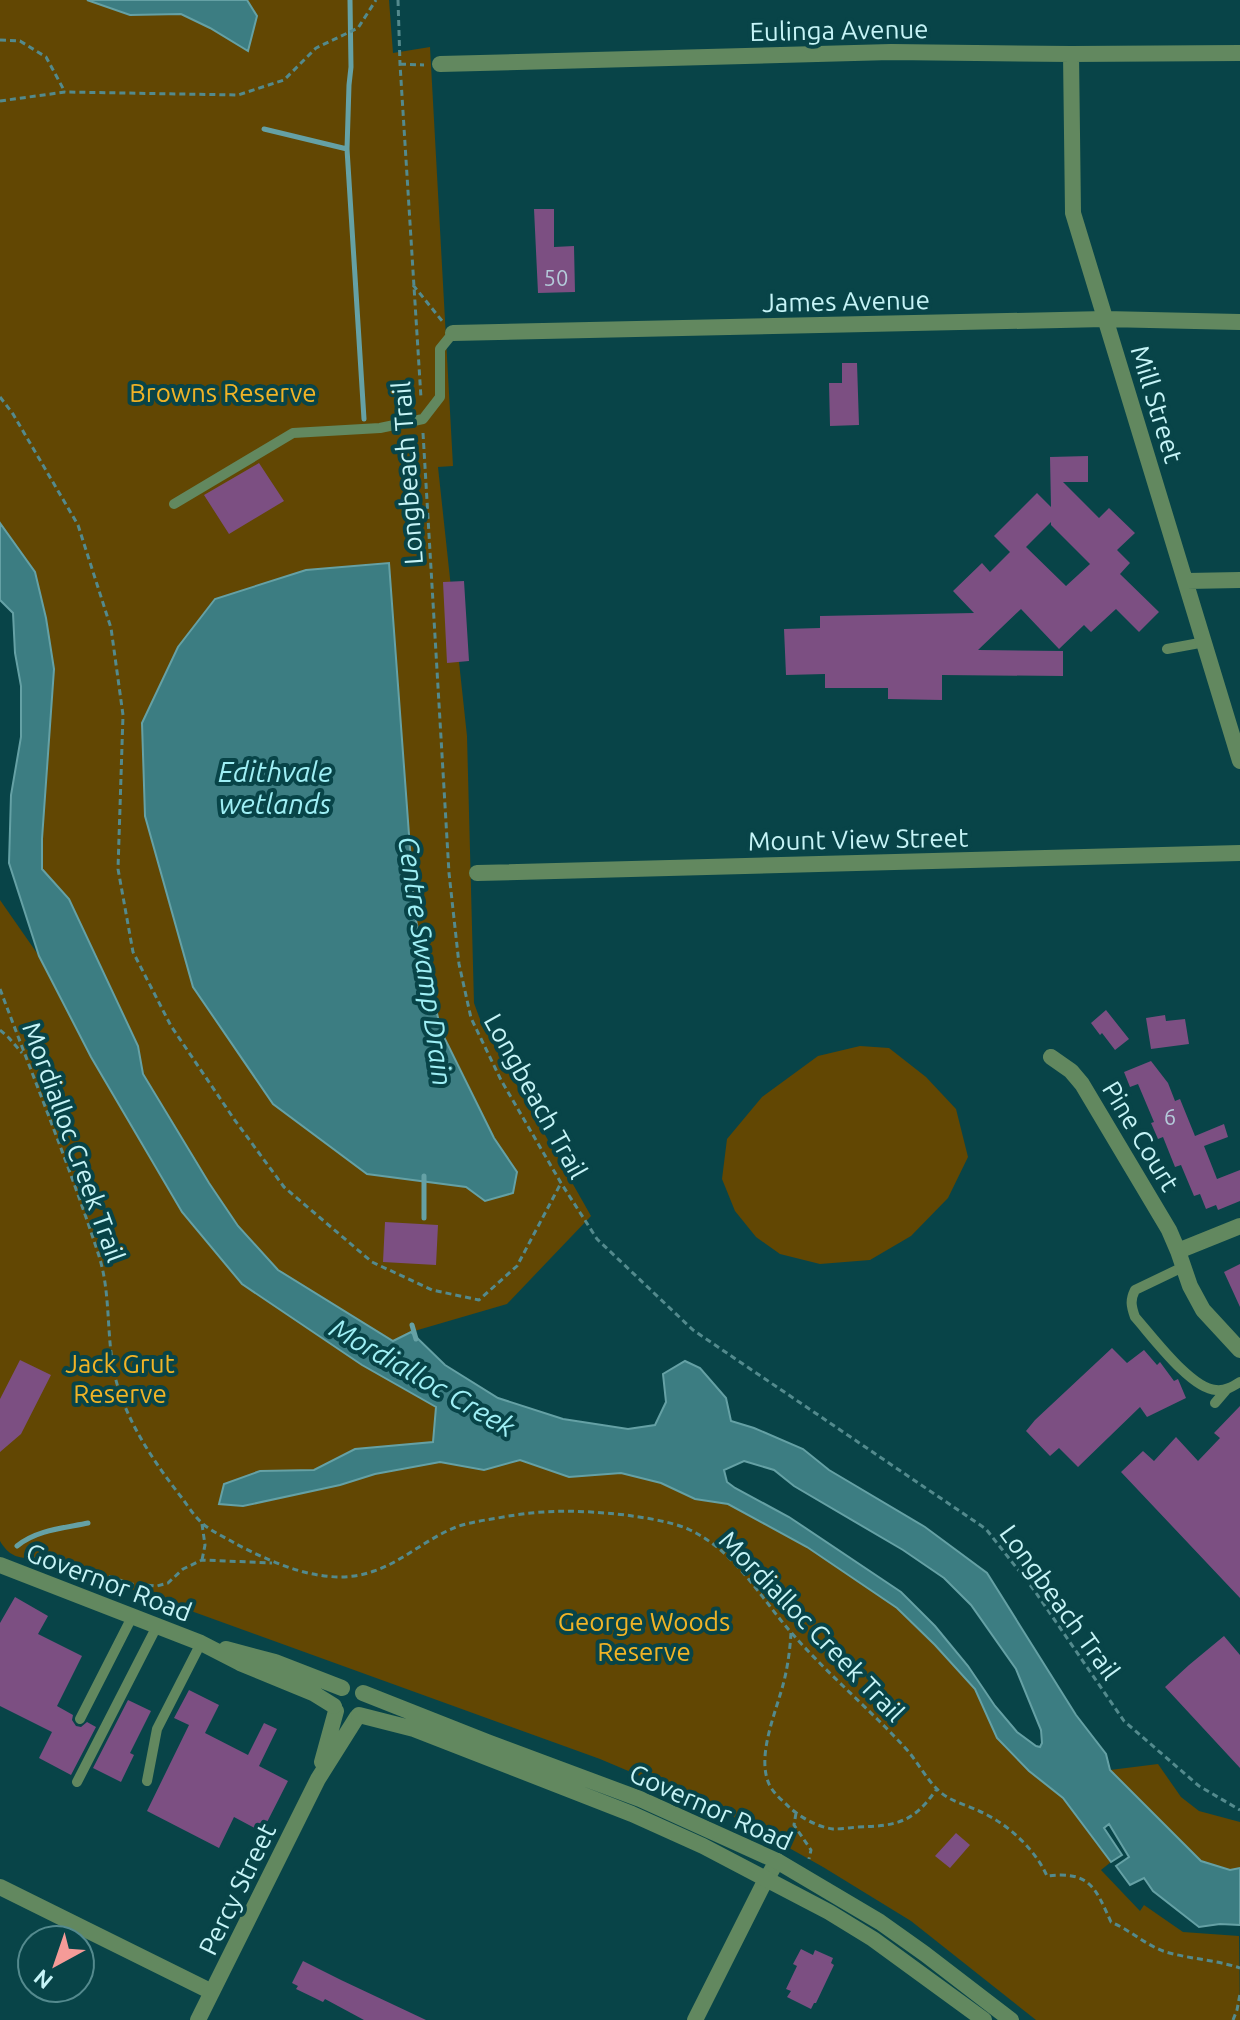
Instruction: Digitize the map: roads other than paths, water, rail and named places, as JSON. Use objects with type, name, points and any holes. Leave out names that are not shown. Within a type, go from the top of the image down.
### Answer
[{"type":"street","name":"Eulinga Avenue","points":[[440,64],[875,52],[1240,53]]},
{"type":"street","name":"Mill Street","points":[[1071,54],[1073,213],[1240,761]]},
{"type":"street","name":"James Avenue","points":[[453,333],[1105,319],[1240,322]]},
{"type":"street","points":[[1187,581],[1240,580]]},
{"type":"street","name":"Mount View Street","points":[[477,873],[1240,853]]},
{"type":"street","name":"Pine Court","points":[[1051,1057],[1071,1071],[1082,1084],[1169,1230],[1203,1310],[1240,1350]]},
{"type":"street","points":[[1180,1259],[1240,1226]]},
{"type":"street","name":"Governor Road","points":[[0,1565],[201,1643],[313,1693],[335,1708]]},
{"type":"street","name":"Governor Road","points":[[201,1643],[264,1659],[342,1688]]},
{"type":"street","points":[[356,1687],[363,1693],[365,1707],[358,1716],[343,1717],[335,1708],[335,1695],[342,1688],[356,1687]]},
{"type":"street","name":"Governor Road","points":[[363,1693],[640,1799],[777,1861],[880,1922],[1011,2020]]},
{"type":"street","name":"Percy Street","points":[[318,1779],[335,1708]]},
{"type":"street","name":"Governor Road","points":[[358,1716],[414,1729],[632,1814],[703,1846],[815,1904],[873,1939],[984,2020]]},
{"type":"street","name":"Percy Street","points":[[198,2020],[318,1779],[358,1716]]},
{"type":"street","points":[[695,2020],[777,1861]]},
{"type":"street","points":[[0,1887],[212,1992]]},
{"type":"lane","points":[[174,504],[293,433],[380,428],[425,416],[440,397],[440,349],[453,333]]},
{"type":"lane","points":[[1167,649],[1205,642]]},
{"type":"lane","points":[[1180,1259],[1135,1290],[1131,1298],[1135,1317],[1186,1374],[1201,1386],[1214,1391],[1240,1382]]},
{"type":"lane","points":[[1215,1403],[1227,1389]]},
{"type":"lane","points":[[80,1719],[132,1617]]},
{"type":"lane","points":[[77,1782],[157,1626]]},
{"type":"lane","points":[[147,1781],[157,1729],[201,1643]]},
{"type":"water","points":[[87,0],[247,0],[257,16],[248,51],[181,14],[130,15]]},
{"type":"water","name":"Mordialloc Creek","points":[[0,523],[35,572],[54,669],[42,869],[69,899],[138,1046],[143,1074],[238,1226],[278,1270],[393,1341],[411,1332],[445,1365],[498,1398],[563,1419],[628,1429],[655,1425],[666,1402],[663,1374],[685,1361],[700,1368],[726,1398],[731,1421],[803,1449],[829,1470],[925,1527],[987,1573],[1076,1715],[1106,1754],[1110,1770],[1201,1861],[1230,1870],[1240,1868],[1240,1925],[1199,1927],[1153,1891],[1144,1878],[1130,1885],[1116,1866],[1129,1857],[1109,1824],[1104,1828],[1122,1855],[1111,1862],[1063,1798],[1029,1771],[997,1738],[975,1689],[897,1608],[807,1547],[728,1504],[695,1499],[661,1483],[621,1473],[569,1477],[520,1460],[484,1470],[440,1462],[375,1474],[340,1485],[243,1506],[219,1504],[224,1484],[260,1471],[314,1470],[355,1449],[433,1442],[436,1407],[362,1365],[242,1284],[182,1212],[91,1057],[39,956],[9,863],[11,795],[21,737],[21,686],[13,613],[0,600]],"holes":[[[744,1461],[774,1470],[794,1486],[903,1550],[944,1578],[971,1605],[1016,1669],[1041,1730],[1040,1747],[1017,1732],[935,1626],[901,1592],[789,1517],[735,1488],[727,1482],[724,1470]]]},
{"type":"water","name":"Edithvale wetlands","points":[[389,563],[415,916],[441,1031],[494,1138],[517,1172],[513,1193],[485,1201],[466,1187],[367,1174],[273,1104],[193,987],[145,816],[142,723],[178,647],[215,599],[306,570]]},
{"type":"waterway","points":[[350,0],[347,149],[364,419]]},
{"type":"waterway","points":[[264,129],[347,149]]},
{"type":"waterway","name":"Centre Swamp Drain","points":[[424,1176],[424,1218]]},
{"type":"waterway","name":"Mordialloc Creek","points":[[412,1325],[416,1339]]},
{"type":"waterway","points":[[17,1546],[41,1533],[88,1523]]},
{"type":"park label","name":"Browns Reserve","points":[[223,392]]},
{"type":"park label","name":"Jack Grut Reserve","points":[[120,1378]]},
{"type":"park label","name":"George Woods Reserve","points":[[644,1636]]}]
